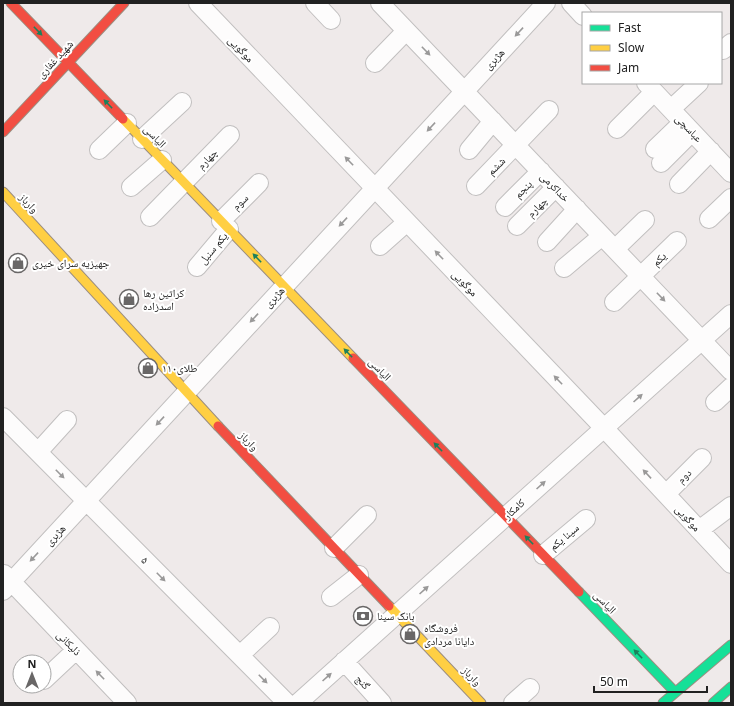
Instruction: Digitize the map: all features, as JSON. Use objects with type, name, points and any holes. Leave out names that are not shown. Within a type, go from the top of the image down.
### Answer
[{"type":"main road","name":"الیاسی","points":[[11,3],[675,692]]},
{"type":"main road","name":"شهید غفاری","points":[[3,132],[124,3]]},
{"type":"main road","name":"وارباز","points":[[3,192],[186,392],[481,703]]},
{"type":"main road","points":[[663,703],[731,645]]},
{"type":"main road","points":[[713,703],[731,687]]},
{"type":"street","name":"موگویی","points":[[198,3],[604,428],[731,564]]},
{"type":"street","name":"خداکرمی","points":[[380,3],[731,371]]},
{"type":"street","name":"هژبری","points":[[6,582],[86,501],[546,3]]},
{"type":"street","points":[[571,3],[582,15]]},
{"type":"street","points":[[319,4],[331,20]]},
{"type":"street","points":[[375,63],[406,31]]},
{"type":"street","points":[[658,156],[682,121],[699,84]]},
{"type":"street","points":[[617,129],[650,87]]},
{"type":"street","name":"عباسچی","points":[[650,87],[682,121],[723,159]]},
{"type":"street","points":[[142,139],[182,102]]},
{"type":"street","points":[[516,146],[548,110]]},
{"type":"street","points":[[469,150],[492,121]]},
{"type":"street","points":[[98,150],[127,123]]},
{"type":"street","name":"چهارم","points":[[184,182],[230,135]]},
{"type":"street","name":"ششم","points":[[476,186],[516,146]]},
{"type":"street","points":[[679,184],[723,159]]},
{"type":"street","points":[[131,187],[162,160]]},
{"type":"street","name":"پنجم","points":[[505,207],[541,171]]},
{"type":"street","points":[[150,217],[184,182]]},
{"type":"street","name":"سوم","points":[[225,225],[259,183]]},
{"type":"street","name":"چهارم","points":[[518,226],[556,188]]},
{"type":"street","points":[[709,219],[731,198]]},
{"type":"street","points":[[548,242],[577,209]]},
{"type":"street","points":[[614,249],[645,220]]},
{"type":"street","points":[[380,246],[407,222]]},
{"type":"street","name":"یکم سنبل","points":[[197,267],[225,225]]},
{"type":"street","points":[[564,268],[602,236]]},
{"type":"street","name":"یکم","points":[[614,302],[677,241]]},
{"type":"street","name":"کامکار","points":[[298,703],[731,314]]},
{"type":"street","points":[[715,402],[731,387]]},
{"type":"street","name":"۵","points":[[3,417],[287,703]]},
{"type":"street","points":[[38,452],[67,420]]},
{"type":"street","name":"دوم","points":[[666,494],[702,458]]},
{"type":"street","points":[[699,530],[731,506]]},
{"type":"street","points":[[334,548],[367,515]]},
{"type":"street","name":"سینا یکم","points":[[543,555],[586,519]]},
{"type":"street","points":[[332,597],[360,575]]},
{"type":"street","name":"ذلیکانی","points":[[6,582],[76,650],[127,703]]},
{"type":"street","points":[[240,656],[270,627]]},
{"type":"street","points":[[52,672],[76,650]]},
{"type":"street","name":"گنج","points":[[344,661],[382,703]]},
{"type":"street","points":[[512,703],[530,688]]},
{"type":"traffic: fast","points":[[579,592],[675,692]]},
{"type":"traffic: fast","points":[[663,703],[731,645]]},
{"type":"traffic: fast","points":[[713,703],[731,687]]},
{"type":"traffic: slow","points":[[123,119],[353,358]]},
{"type":"traffic: slow","points":[[3,192],[218,426]]},
{"type":"traffic: slow","points":[[389,606],[481,703]]},
{"type":"traffic: jam","points":[[11,3],[123,119]]},
{"type":"traffic: jam","points":[[3,132],[124,3]]},
{"type":"traffic: jam","points":[[353,358],[579,592]]},
{"type":"traffic: jam","points":[[218,426],[389,606]]},
{"type":"place","name":"جهیزیه سرای خیری","points":[[18,263]]},
{"type":"place","name":"کراتین رها اسدزاده","points":[[129,299]]},
{"type":"place","name":"طلای۱۱۰","points":[[148,368]]},
{"type":"place","name":"بانک سینا","points":[[363,616]]},
{"type":"place","name":"فروشگاه دایانا مردادی","points":[[410,634]]}]
